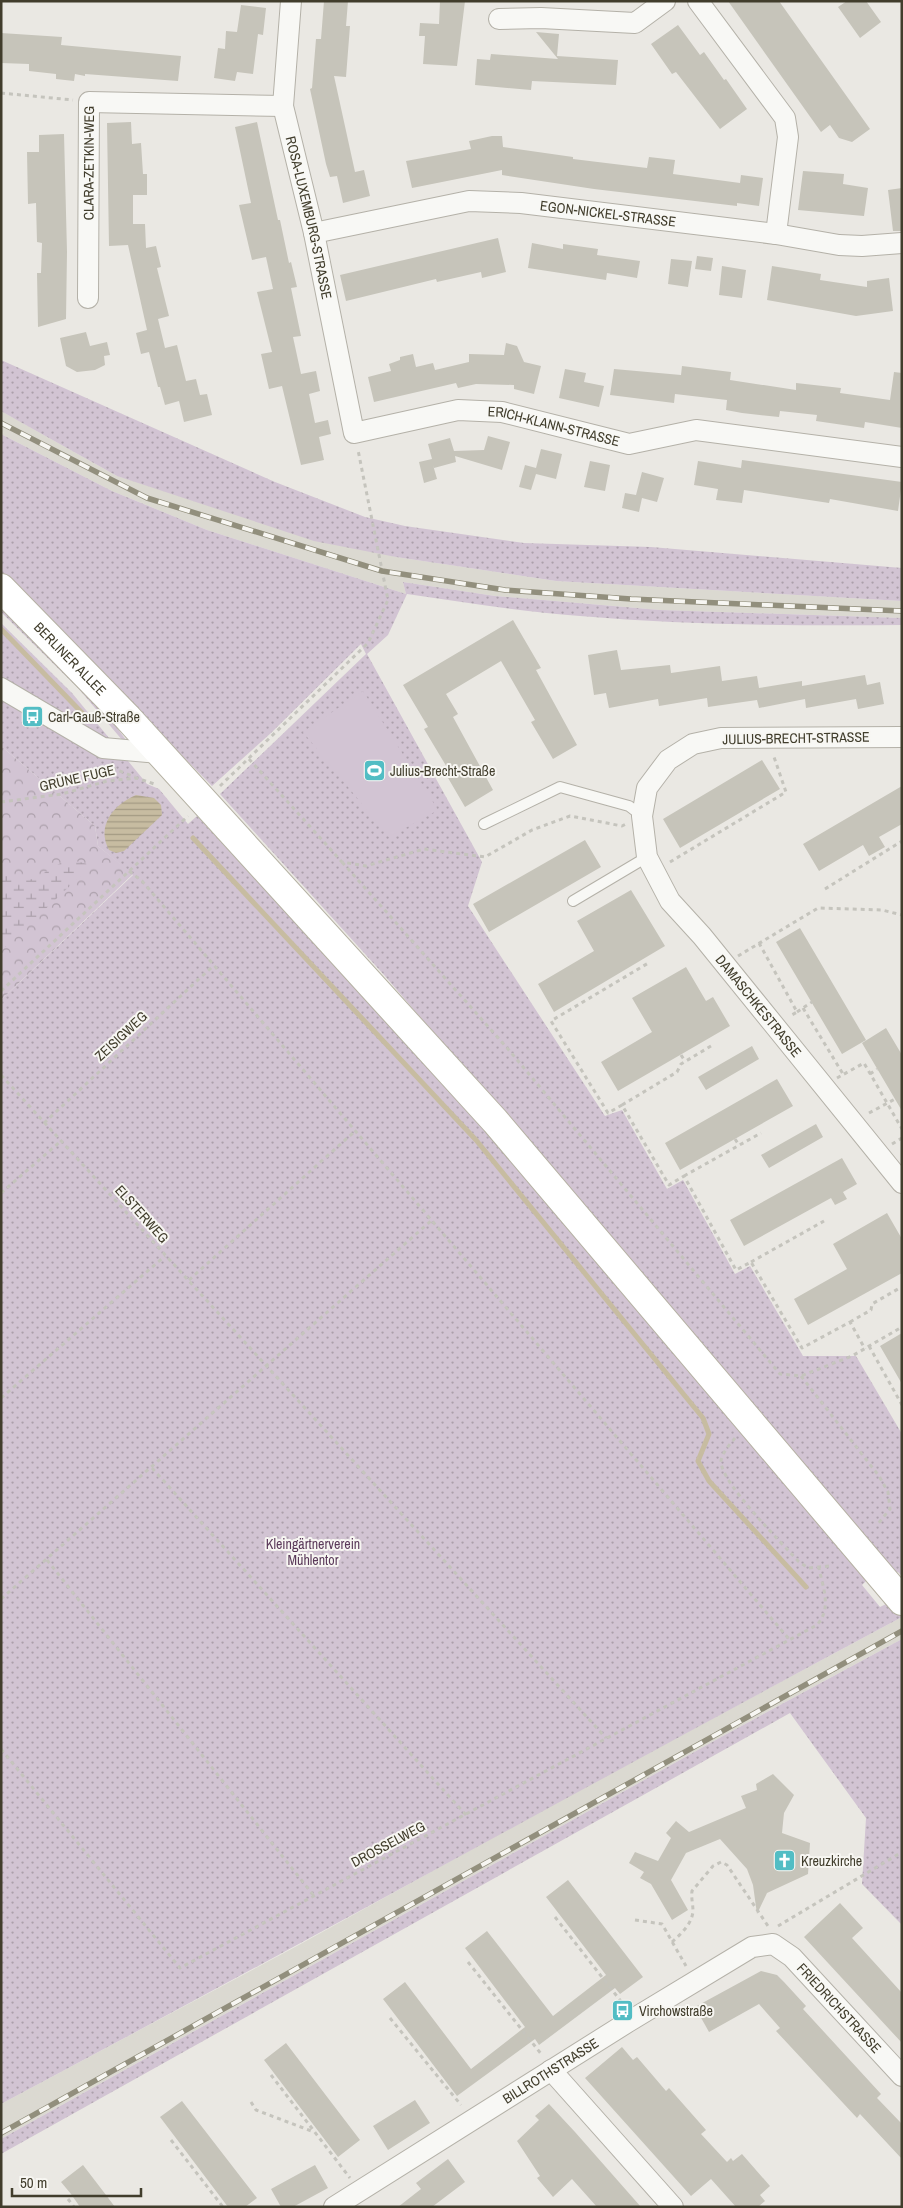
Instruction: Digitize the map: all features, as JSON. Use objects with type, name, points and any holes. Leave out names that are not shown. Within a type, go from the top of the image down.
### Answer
[{"type":"main road","name":"BERLINER ALLEE","points":[[1,588],[70,656],[159,752],[196,809],[495,1121],[900,1599]]},
{"type":"street","name":"ROSA-LUXEMBURG-STRASSE","points":[[291,1],[283,106],[314,233],[354,432]]},
{"type":"street","points":[[499,19],[541,18],[635,24],[665,1]]},
{"type":"street","points":[[698,1],[785,118],[788,137],[776,234]]},
{"type":"street","name":"CLARA-ZETKIN-WEG","points":[[88,298],[89,102],[283,106]]},
{"type":"street","name":"EGON-NICKEL-STRASSE","points":[[314,233],[469,201],[521,203],[776,234],[839,245],[862,246],[902,243]]},
{"type":"street","name":"ERICH-KLANN-STRASSE","points":[[354,432],[458,410],[484,411],[502,412],[629,444],[696,430],[902,457]]},
{"type":"street","points":[[1,688],[103,748],[159,752]]},
{"type":"street","name":"JULIUS-BRECHT-STRASSE","points":[[642,816],[647,788],[668,760],[693,744],[721,738],[902,737]]},
{"type":"street","name":"DAMASCHKESTRASSE","points":[[642,816],[650,864],[670,901],[724,964],[902,1183]]},
{"type":"street","name":"BILLROTHSTRASSE","points":[[350,2200],[473,2119],[634,2018],[772,1937]]},
{"type":"street","name":"FRIEDRICHSTRASSE","points":[[772,1937],[902,2076]]},
{"type":"street","points":[[552,2070],[673,2207]]},
{"type":"lane","points":[[484,824],[560,788],[629,806],[642,816]]},
{"type":"lane","points":[[572,901],[650,864]]},
{"type":"path","points":[[1,93],[89,102]]},
{"type":"path","points":[[1,991],[249,759],[368,643],[388,600],[354,432]]},
{"type":"path","points":[[650,864],[786,792],[767,738]]},
{"type":"path","points":[[249,759],[508,1050],[780,1374],[802,1376],[865,1348],[902,1327]]},
{"type":"path","name":"GRÜNE FUGE","points":[[1,802],[62,794],[107,781],[137,778],[157,785]]},
{"type":"path","points":[[342,862],[366,866],[424,849],[485,858],[532,830],[570,816],[622,826],[642,816]]},
{"type":"path","points":[[825,889],[902,841]]},
{"type":"path","points":[[129,871],[142,881],[354,1132],[432,1220],[789,1639]]},
{"type":"path","points":[[724,964],[818,908],[882,910],[902,915]]},
{"type":"path","points":[[759,943],[797,1012]]},
{"type":"path","points":[[650,962],[551,1021],[608,1113],[677,1072],[681,1064],[711,1046]]},
{"type":"path","name":"ZEISIGWEG","points":[[44,1123],[213,966]]},
{"type":"path","points":[[774,1026],[812,1002]]},
{"type":"path","points":[[803,1008],[843,1074]]},
{"type":"path","points":[[681,1055],[685,1061]]},
{"type":"path","points":[[823,1086],[864,1062],[902,1129]]},
{"type":"path","points":[[870,1074],[878,1069]]},
{"type":"path","name":"ELSTERWEG","points":[[1,1075],[60,1142],[268,1366],[606,1738]]},
{"type":"path","points":[[852,1122],[894,1098]]},
{"type":"path","points":[[622,1105],[670,1185],[761,1133]]},
{"type":"path","points":[[189,1280],[354,1132]]},
{"type":"path","points":[[735,1139],[739,1145]]},
{"type":"path","points":[[1,1193],[60,1142]]},
{"type":"path","points":[[684,1176],[736,1270],[824,1221]]},
{"type":"path","points":[[1,1599],[432,1220]]},
{"type":"path","points":[[1,1398],[165,1256]]},
{"type":"path","points":[[751,1262],[802,1348],[871,1310],[872,1304],[898,1289]]},
{"type":"path","points":[[850,1322],[865,1348]]},
{"type":"path","points":[[869,1346],[902,1405]]},
{"type":"path","points":[[802,1376],[879,1476],[888,1492],[890,1509],[877,1525]]},
{"type":"path","points":[[738,1433],[728,1446],[721,1461],[728,1482],[798,1561],[808,1568],[829,1566]]},
{"type":"path","points":[[152,1468],[466,1815]]},
{"type":"path","points":[[47,1560],[314,1896]]},
{"type":"path","name":"DROSSELWEG","points":[[1,1749],[180,1968],[817,1625],[826,1612],[827,1603],[819,1568]]},
{"type":"path","points":[[672,1942],[690,1922],[693,1912],[692,1891],[713,1866],[721,1862],[727,1865],[772,1937],[902,1852]]},
{"type":"path","points":[[555,1917],[634,2018]]},
{"type":"path","points":[[635,1920],[662,1924],[695,1981]]},
{"type":"path","points":[[468,1962],[552,2070]]},
{"type":"path","points":[[390,2018],[473,2119]]},
{"type":"path","points":[[271,2075],[314,2132],[350,2200]]},
{"type":"path","points":[[251,2102],[256,2110],[314,2132]]},
{"type":"path","points":[[171,2140],[223,2207]]},
{"type":"path","points":[[68,2199],[74,2207]]},
{"type":"shaded area","points":[[1,411],[117,476],[396,557],[556,581],[902,601],[902,618],[660,610],[495,596],[403,582],[406,594],[207,530],[112,491],[1,434]]},
{"type":"shaded area","points":[[136,795],[154,798],[161,805],[162,815],[124,851],[116,853],[109,850],[105,841],[106,825],[109,817],[120,804]]},
{"type":"shaded area","points":[[902,1617],[902,1639],[723,1736],[1,2139],[1,2104],[297,1946],[574,1793]]},
{"type":"green space","points":[[1,360],[275,482],[365,517],[405,526],[524,543],[651,547],[902,568],[902,601],[556,581],[396,557],[314,541],[117,476],[1,411]]},
{"type":"green space","points":[[1,434],[112,491],[207,530],[406,594],[403,582],[495,596],[660,610],[902,618],[902,625],[701,623],[537,612],[407,594],[388,635],[367,654],[482,862],[468,906],[605,1116],[622,1110],[667,1189],[683,1180],[735,1274],[750,1266],[803,1356],[856,1356],[902,1434],[902,1576],[898,1572],[894,1574],[385,976],[220,794],[366,654],[361,644],[271,733],[212,786],[1,574]]},
{"type":"green space","points":[[1,606],[62,667],[115,725],[126,740],[123,741],[78,688],[1,612]]},
{"type":"green space","name":"Kleingärtnerverein Mühlentor","points":[[1,623],[72,693],[147,784],[159,789],[188,824],[197,816],[434,1068],[867,1580],[862,1585],[880,1607],[902,1596],[902,1617],[1,2104],[1,1000],[133,875],[98,846],[95,826],[1,746]]},
{"type":"green space","name":"Julius-Brecht-Straße","points":[[363,691],[438,810],[389,837],[303,732]]},
{"type":"green space","points":[[1,746],[95,826],[98,846],[133,874],[1,1000]]},
{"type":"green space","points":[[67,859],[92,865],[1,951],[1,872],[14,881],[34,879]]},
{"type":"green space","points":[[902,1639],[902,1925],[862,1884],[866,1818],[790,1713],[1,2154],[1,2139],[723,1736]]},
{"type":"building","points":[[324,1],[348,1],[346,26],[350,26],[346,77],[334,76],[355,172],[364,170],[370,196],[343,203],[337,176],[330,177],[326,164],[310,89],[312,88],[316,39],[321,39]]},
{"type":"building","points":[[440,1],[465,1],[457,66],[423,64],[425,36],[419,36],[420,23],[439,24]]},
{"type":"building","points":[[728,1],[779,1],[870,129],[852,142],[839,138],[830,125],[821,132]]},
{"type":"building","points":[[847,1],[866,1],[881,22],[860,38],[838,7]]},
{"type":"building","points":[[241,5],[266,8],[263,35],[258,34],[253,74],[237,72],[235,81],[214,78],[218,48],[225,49],[226,31],[237,32]]},
{"type":"building","points":[[678,25],[700,55],[704,52],[747,109],[720,129],[676,72],[672,74],[651,44]]},
{"type":"building","points":[[536,32],[559,34],[557,56],[618,60],[616,85],[532,81],[531,90],[475,85],[477,59],[490,60],[491,54],[558,59]]},
{"type":"building","points":[[1,33],[62,37],[61,45],[181,56],[178,81],[85,74],[85,76],[75,74],[74,81],[56,79],[56,74],[29,71],[29,64],[1,63]]},
{"type":"building","points":[[131,122],[132,144],[141,143],[143,174],[147,174],[147,195],[133,195],[133,224],[145,224],[146,248],[156,246],[161,267],[157,268],[169,316],[158,319],[165,348],[177,345],[186,381],[196,379],[200,395],[207,394],[212,415],[184,422],[179,401],[165,405],[149,352],[141,354],[136,333],[147,330],[128,245],[109,246],[107,123]]},
{"type":"building","points":[[257,122],[278,220],[280,220],[289,263],[291,262],[297,287],[291,288],[301,336],[293,337],[301,374],[316,371],[320,391],[309,394],[315,423],[328,420],[331,434],[319,437],[324,460],[301,465],[282,386],[269,389],[261,354],[272,352],[257,292],[273,289],[266,257],[252,260],[239,205],[251,203],[235,127]]},
{"type":"building","points":[[64,134],[67,252],[66,319],[38,327],[37,273],[41,273],[42,243],[37,242],[36,203],[28,204],[27,152],[39,152],[39,135]]},
{"type":"building","points":[[502,136],[503,147],[573,157],[573,159],[647,168],[649,157],[675,160],[673,174],[740,183],[741,175],[763,178],[759,206],[737,203],[737,206],[594,189],[502,175],[502,170],[412,188],[406,161],[471,149],[469,141]]},
{"type":"building","points":[[803,171],[844,174],[843,184],[868,188],[864,216],[798,210]]},
{"type":"building","points":[[902,188],[902,231],[893,231],[888,190]]},
{"type":"building","points":[[498,238],[506,272],[482,278],[481,272],[437,282],[436,279],[346,301],[340,275]]},
{"type":"building","points":[[532,243],[563,249],[563,244],[598,249],[597,255],[640,261],[637,278],[607,273],[606,280],[528,268]]},
{"type":"building","points":[[697,256],[713,258],[711,271],[695,269]]},
{"type":"building","points":[[671,259],[692,261],[688,287],[668,284]]},
{"type":"building","points":[[722,266],[746,270],[742,298],[719,295]]},
{"type":"building","points":[[772,266],[821,274],[820,280],[867,287],[867,281],[889,278],[893,311],[856,316],[767,300]]},
{"type":"building","points":[[86,332],[90,346],[107,342],[110,355],[104,356],[105,365],[95,370],[77,372],[66,366],[60,338]]},
{"type":"building","points":[[506,343],[517,346],[524,362],[541,366],[534,394],[514,389],[514,385],[476,384],[458,388],[456,383],[374,402],[368,377],[391,371],[389,364],[400,360],[400,357],[413,354],[416,367],[433,363],[435,370],[469,362],[469,354],[504,355]]},
{"type":"building","points":[[682,366],[731,372],[730,380],[796,390],[796,383],[841,388],[840,393],[890,400],[894,372],[902,373],[902,428],[865,422],[864,428],[816,421],[817,415],[780,411],[779,417],[742,413],[726,410],[727,400],[675,394],[674,403],[610,395],[614,369],[681,375]]},
{"type":"building","points":[[565,369],[586,373],[584,382],[604,386],[599,407],[559,398]]},
{"type":"building","points":[[488,436],[510,442],[502,470],[455,456],[456,462],[434,468],[433,465],[437,479],[424,483],[419,462],[432,459],[428,444],[450,438],[454,451],[484,450]]},
{"type":"building","points":[[541,449],[562,454],[556,479],[536,474],[531,490],[519,487],[525,465],[536,468]]},
{"type":"building","points":[[742,460],[902,482],[898,511],[830,499],[829,503],[744,490],[742,503],[716,500],[718,489],[694,485],[698,461],[741,468]]},
{"type":"building","points":[[590,461],[610,465],[605,491],[584,487]]},
{"type":"building","points":[[642,472],[664,478],[657,502],[642,498],[639,512],[622,508],[625,493],[636,495]]},
{"type":"building","points":[[513,620],[541,668],[536,670],[577,745],[553,759],[531,722],[535,720],[501,661],[446,694],[458,714],[453,717],[493,790],[465,807],[444,771],[448,769],[424,729],[428,727],[403,685]]},
{"type":"building","points":[[617,650],[621,670],[670,665],[671,673],[720,666],[722,681],[757,676],[759,688],[802,681],[802,686],[865,675],[867,685],[880,682],[884,704],[858,709],[856,699],[806,708],[805,699],[759,708],[757,700],[708,707],[707,698],[659,706],[658,699],[609,708],[606,693],[594,695],[588,655]]},
{"type":"building","points":[[762,760],[780,789],[680,848],[663,819]]},
{"type":"building","points":[[902,786],[902,824],[879,837],[885,847],[869,856],[863,845],[819,871],[803,844]]},
{"type":"building","points":[[585,840],[601,867],[489,932],[473,904]]},
{"type":"building","points":[[631,890],[665,946],[554,1012],[538,984],[594,951],[577,921]]},
{"type":"building","points":[[800,928],[866,1040],[842,1054],[776,942]]},
{"type":"building","points":[[686,967],[706,1001],[713,997],[730,1026],[618,1091],[601,1062],[652,1032],[632,998]]},
{"type":"building","points":[[886,1028],[902,1055],[902,1111],[862,1043]]},
{"type":"building","points":[[752,1046],[759,1059],[706,1090],[698,1077]]},
{"type":"building","points":[[777,1079],[793,1106],[680,1170],[665,1143]]},
{"type":"building","points":[[816,1124],[823,1137],[769,1168],[761,1155]]},
{"type":"building","points":[[842,1158],[857,1184],[843,1192],[847,1199],[835,1205],[831,1198],[744,1246],[730,1220]]},
{"type":"building","points":[[887,1213],[902,1239],[902,1273],[808,1325],[794,1299],[847,1269],[833,1244]]},
{"type":"building","points":[[902,1333],[902,1384],[880,1346]]},
{"type":"building","points":[[773,1774],[794,1795],[784,1813],[782,1833],[810,1843],[808,1874],[767,1893],[757,1914],[753,1885],[747,1869],[720,1839],[686,1853],[671,1880],[688,1910],[672,1920],[651,1884],[640,1878],[644,1872],[629,1863],[635,1852],[658,1861],[671,1838],[666,1833],[676,1821],[689,1832],[746,1808],[741,1796],[757,1790],[756,1784]]},
{"type":"building","points":[[568,1880],[643,1977],[620,1994],[615,1988],[539,2045],[535,2039],[457,2096],[383,1999],[405,1982],[471,2069],[525,2027],[465,1948],[487,1931],[553,2016],[606,1975],[546,1897]]},
{"type":"building","points":[[840,1903],[863,1928],[852,1938],[902,1993],[902,2043],[804,1937]]},
{"type":"building","points":[[761,1971],[777,1975],[784,1982],[806,2006],[803,2009],[881,2094],[877,2098],[902,2124],[902,2159],[860,2114],[857,2118],[776,2031],[780,2028],[759,2004],[709,2032],[695,2007]]},
{"type":"building","points":[[286,2043],[360,2140],[338,2157],[264,2060]]},
{"type":"building","points":[[622,2047],[633,2060],[637,2057],[666,2091],[669,2088],[706,2130],[701,2134],[727,2162],[731,2158],[733,2161],[742,2154],[770,2186],[760,2195],[765,2201],[758,2207],[736,2207],[711,2179],[691,2196],[585,2078]]},
{"type":"building","points":[[415,2100],[430,2123],[388,2150],[373,2126]]},
{"type":"building","points":[[182,2101],[257,2198],[245,2207],[228,2207],[160,2117]]},
{"type":"building","points":[[549,2104],[641,2207],[597,2207],[572,2179],[553,2197],[537,2178],[540,2176],[517,2141],[539,2120],[535,2116]]},
{"type":"building","points":[[448,2159],[465,2182],[432,2207],[398,2207],[421,2189],[416,2183]]},
{"type":"building","points":[[83,2165],[115,2207],[80,2207],[61,2182]]},
{"type":"building","points":[[315,2165],[328,2188],[293,2207],[281,2207],[271,2189]]},
{"type":"waterway","points":[[1,629],[87,718]]},
{"type":"waterway","points":[[193,838],[476,1140],[703,1418],[709,1434],[698,1461],[709,1481],[806,1587]]},
{"type":"railway","points":[[1,423],[147,498],[382,571],[505,590],[631,599],[902,611]]},
{"type":"railway","points":[[1,2133],[902,1631]]},
{"type":"place","name":"Carl-Gauß-Straße","points":[[32,717]]},
{"type":"place","name":"Julius-Brecht-Straße","points":[[374,771]]},
{"type":"place","name":"Kreuzkirche","points":[[785,1861]]},
{"type":"place","name":"Virchowstraße","points":[[623,2011]]}]
